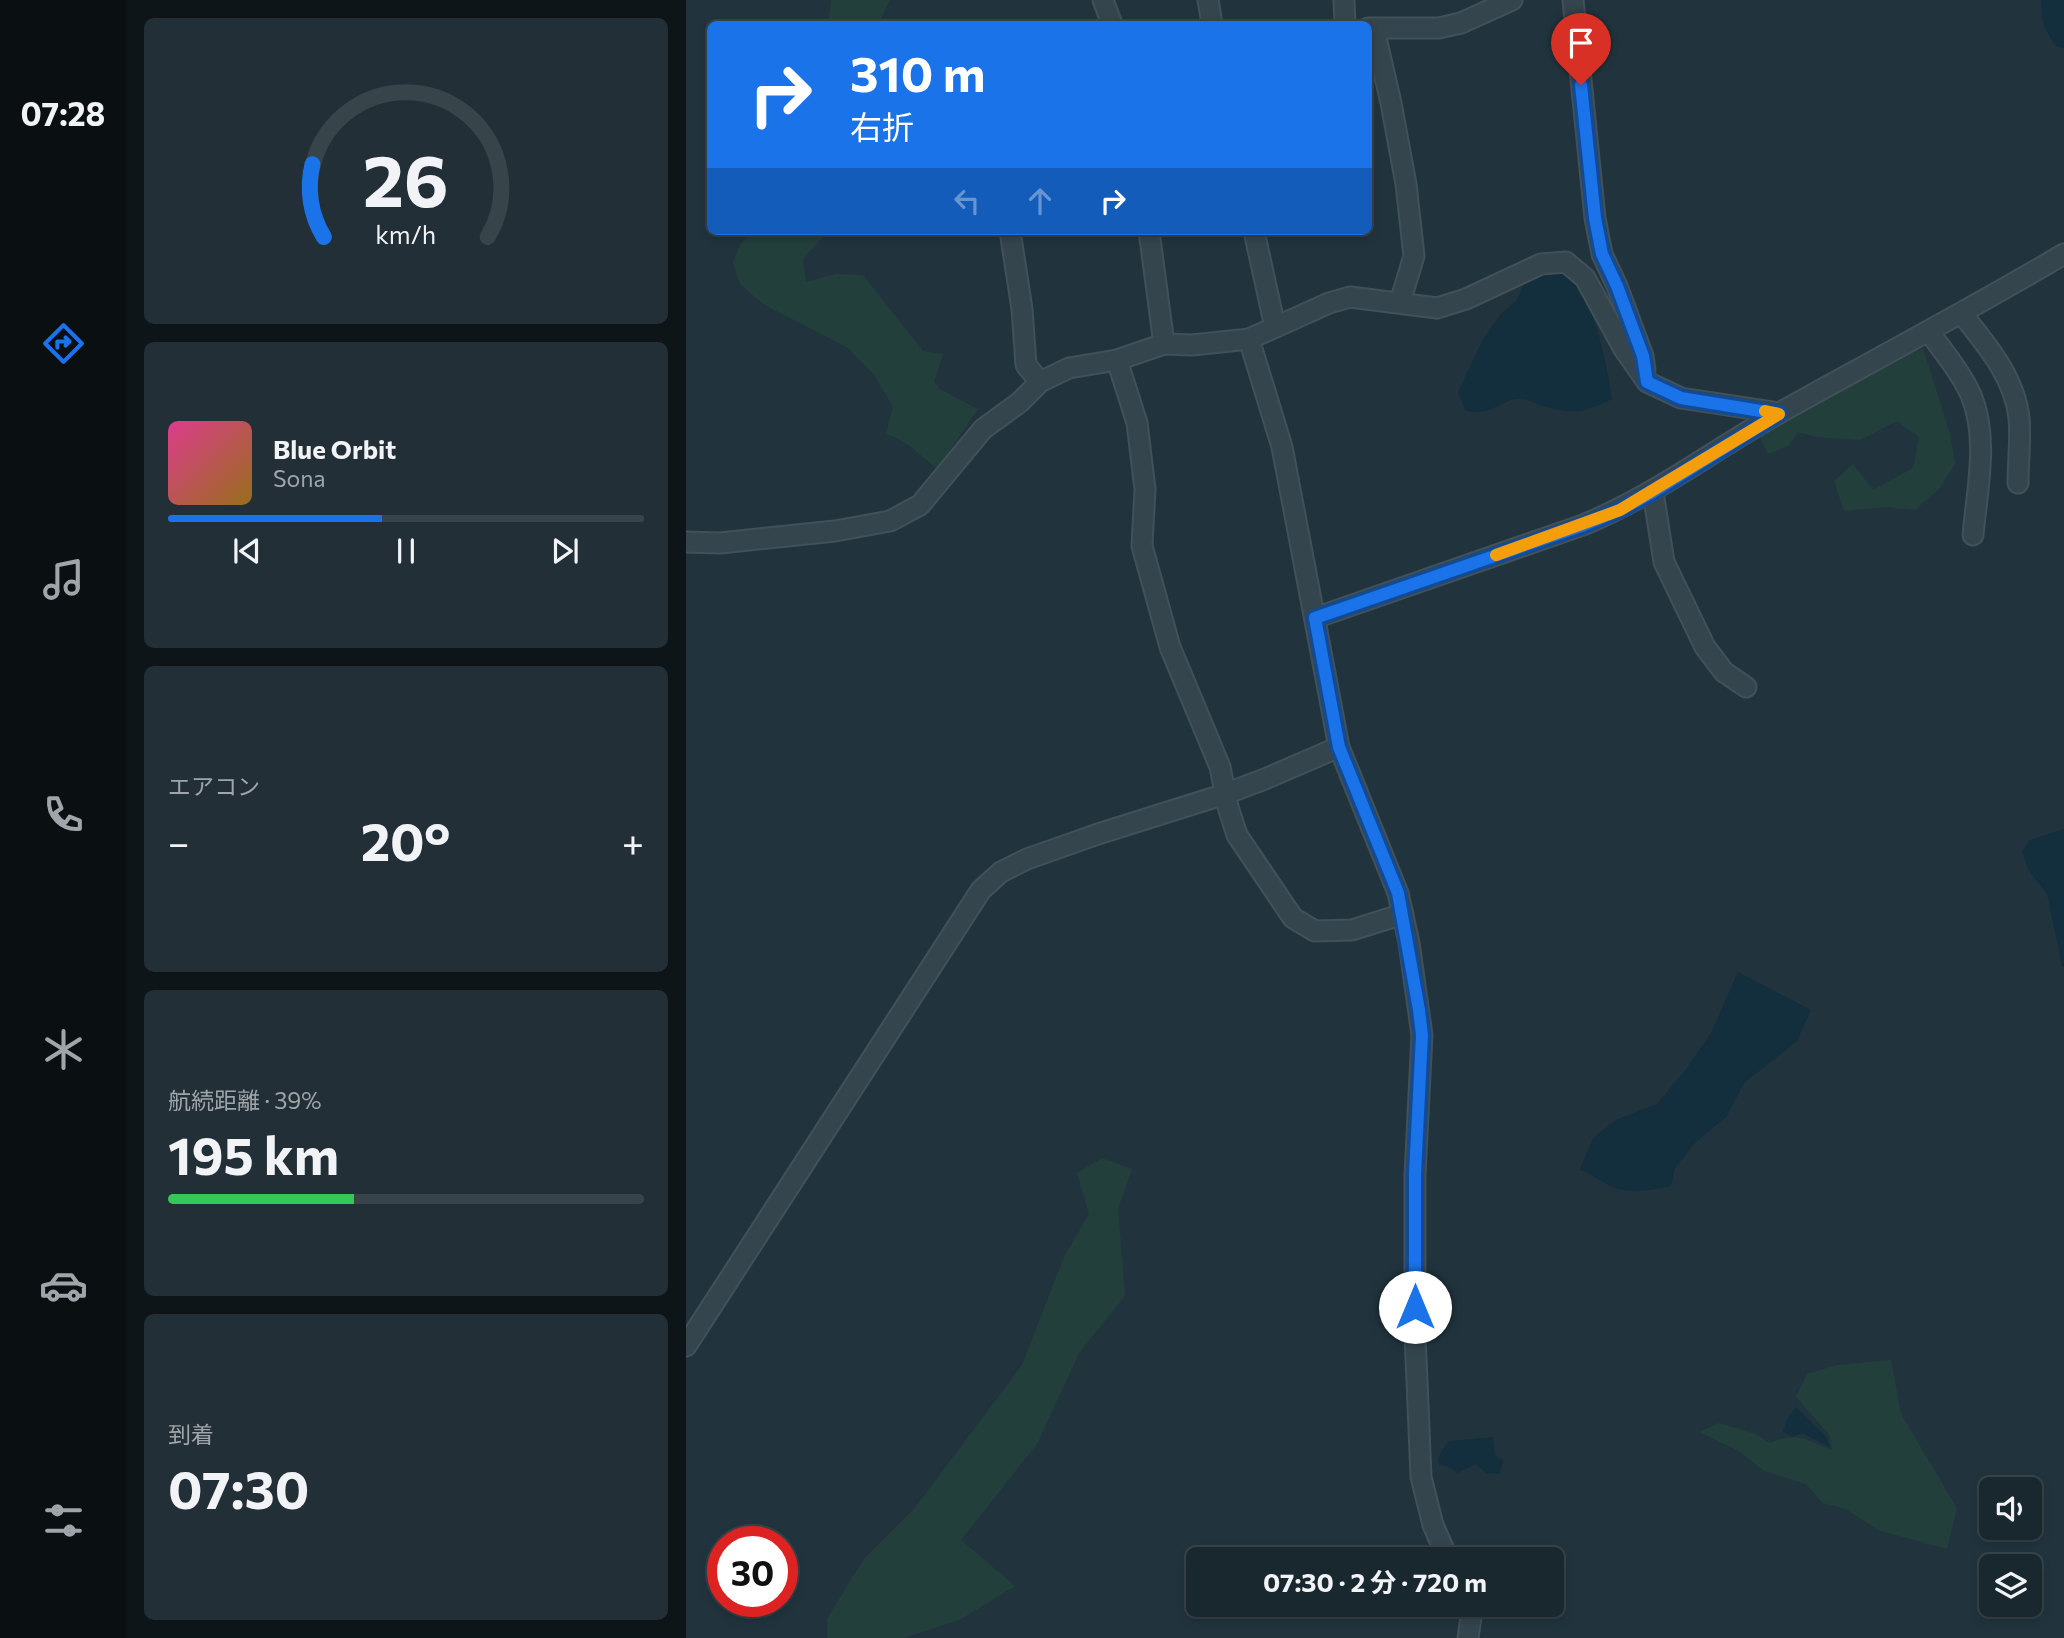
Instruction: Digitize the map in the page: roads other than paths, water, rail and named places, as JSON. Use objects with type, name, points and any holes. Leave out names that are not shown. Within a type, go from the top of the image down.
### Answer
[{"type":"street","points":[[1103,0],[1111,21]]},
{"type":"street","points":[[1208,0],[1212,21]]},
{"type":"street","points":[[1345,0],[1345,21]]},
{"type":"street","points":[[1372,28],[1439,28],[1461,23],[1512,0]]},
{"type":"street","points":[[1573,0],[1595,218],[1602,254],[1643,356],[1647,382]]},
{"type":"street","points":[[1372,32],[1391,103],[1414,257],[1400,302]]},
{"type":"street","points":[[1011,235],[1022,309],[1026,365],[1040,382]]},
{"type":"street","points":[[1150,235],[1164,344]]},
{"type":"street","points":[[1255,235],[1275,327]]},
{"type":"street","points":[[1315,618],[1584,525],[1620,510],[1779,414],[1962,314],[2064,254]]},
{"type":"street","points":[[686,542],[720,543],[835,531],[890,521],[920,505],[984,429],[1020,402],[1040,382],[1069,368],[1117,360],[1164,344],[1192,345],[1249,339],[1329,303],[1350,297],[1437,307],[1466,299],[1541,264],[1566,262],[1585,278],[1624,349],[1647,382],[1681,398],[1779,414]]},
{"type":"street","points":[[1962,314],[1993,352],[2010,384],[2019,416],[2018,483]]},
{"type":"street","points":[[1929,332],[1971,397],[1978,427],[1980,450],[1973,534]]},
{"type":"street","points":[[1249,339],[1282,447],[1339,747],[1398,893],[1403,914],[1422,1035],[1415,1174],[1415,1307],[1421,1477],[1433,1525],[1443,1547]]},
{"type":"street","points":[[1117,360],[1137,423],[1145,489],[1142,546],[1170,647],[1220,766],[1237,835],[1293,918],[1315,931],[1352,930],[1403,914]]},
{"type":"street","points":[[1653,492],[1664,562],[1679,594],[1705,647],[1724,672],[1746,687]]},
{"type":"street","points":[[686,1346],[981,890],[1001,872],[1027,859],[1225,794],[1339,747]]},
{"type":"street","points":[[1468,1638],[1471,1617]]},
{"type":"water","points":[[1558,270],[1573,278],[1594,318],[1612,399],[1579,411],[1554,409],[1522,399],[1515,399],[1482,412],[1465,410],[1458,392],[1483,339],[1500,315],[1517,300],[1525,281],[1547,271]]},
{"type":"water","points":[[2064,829],[2062,967],[2047,894],[2028,869],[2022,851],[2030,840]]},
{"type":"water","points":[[1738,972],[1811,1010],[1797,1041],[1744,1083],[1727,1116],[1695,1143],[1675,1168],[1671,1186],[1640,1191],[1617,1189],[1580,1170],[1593,1138],[1616,1120],[1657,1104],[1687,1068],[1711,1033]]},
{"type":"water","points":[[1796,1407],[1826,1436],[1830,1447],[1802,1433],[1793,1437],[1783,1432],[1787,1419]]},
{"type":"water","points":[[1493,1437],[1495,1455],[1504,1461],[1499,1474],[1486,1473],[1476,1464],[1457,1473],[1448,1466],[1439,1465],[1438,1458],[1448,1441]]},
{"type":"waterway","points":[[2055,0],[2056,18],[2064,34]]}]
